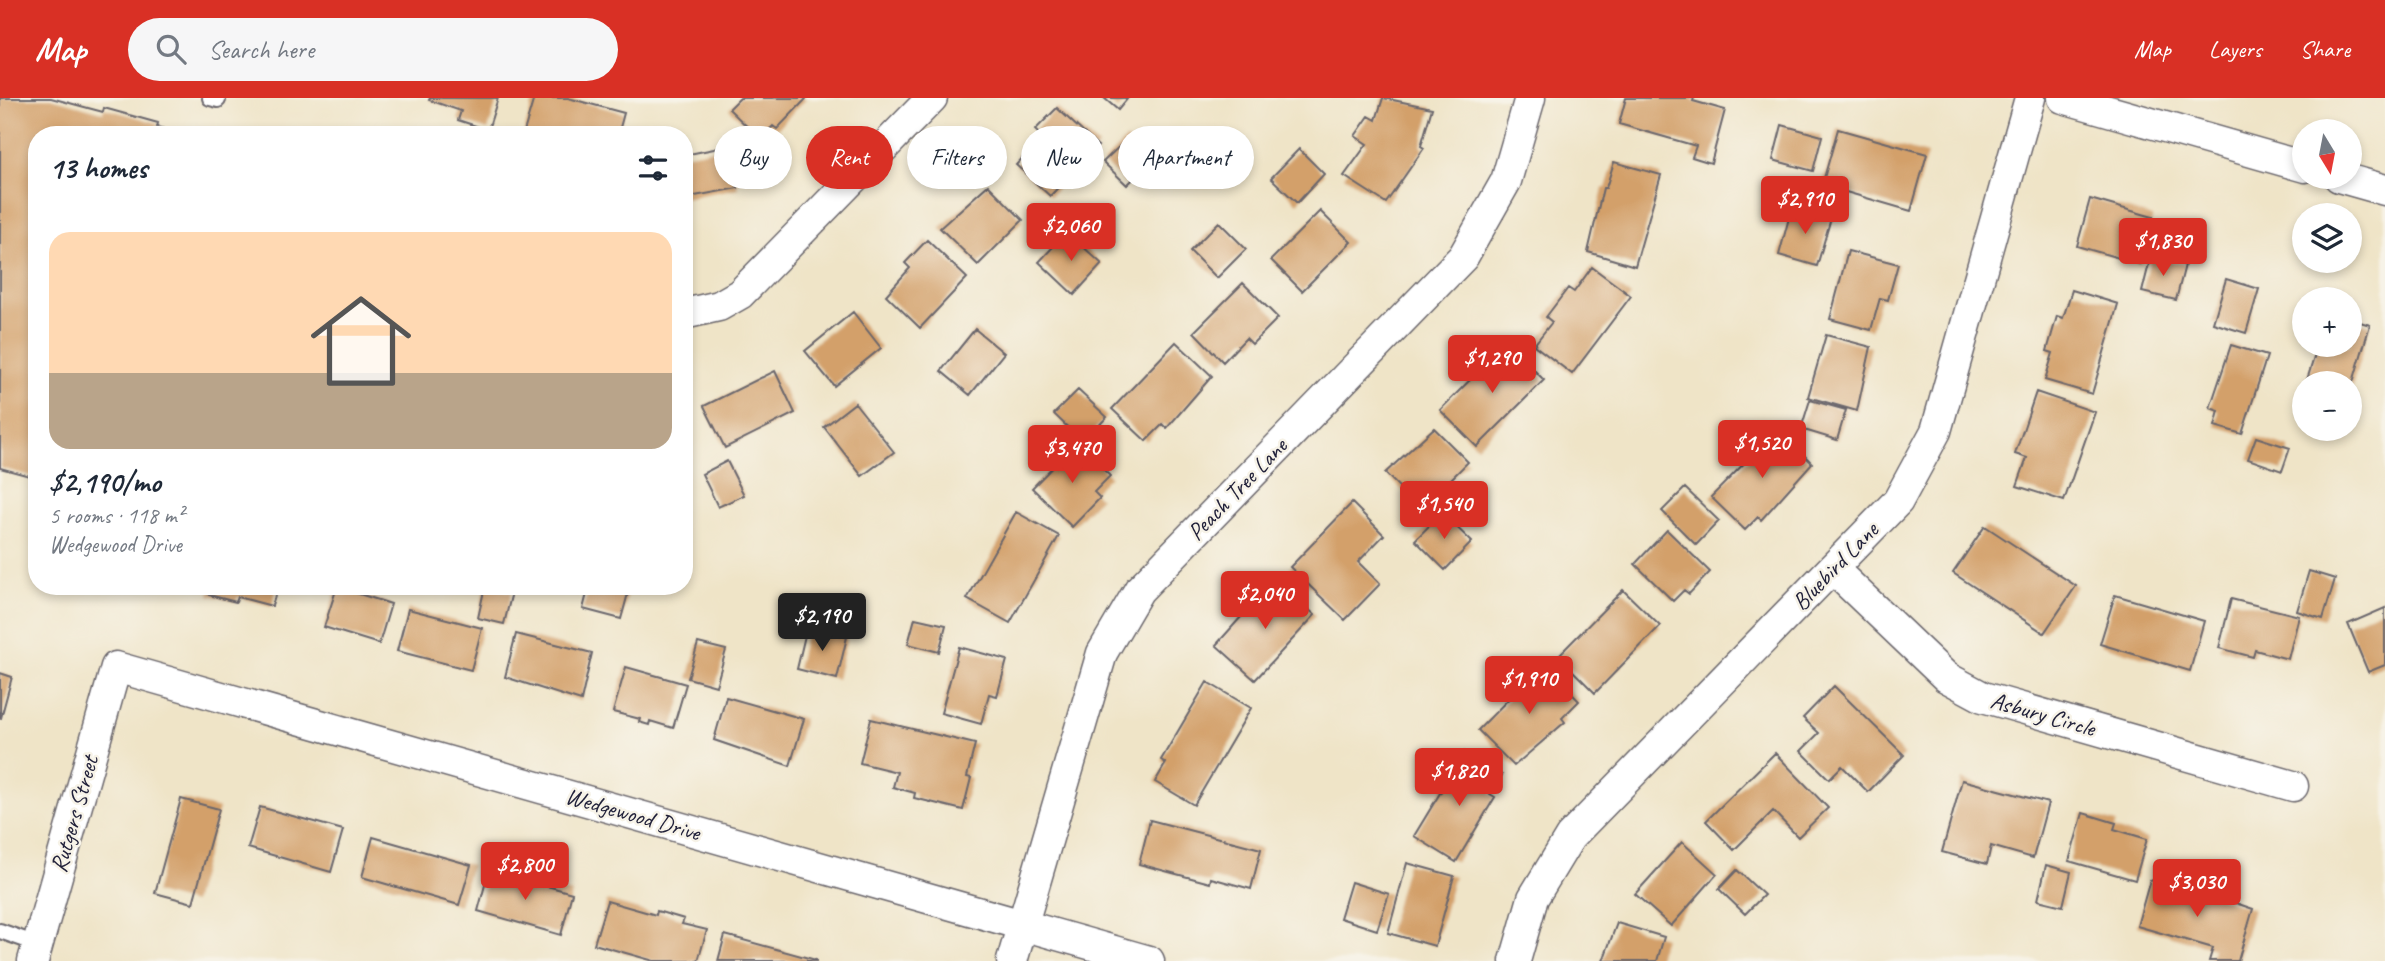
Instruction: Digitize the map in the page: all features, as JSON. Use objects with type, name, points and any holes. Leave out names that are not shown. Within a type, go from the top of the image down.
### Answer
[{"type":"street","points":[[693,312],[719,306],[740,294],[932,98]]},
{"type":"street","name":"Peach Tree Lane","points":[[1012,961],[1102,653],[1139,590],[1464,257],[1507,181],[1530,98]]},
{"type":"street","name":"Bluebird Lane","points":[[1515,961],[1533,898],[1570,836],[1898,501],[1936,431],[2030,98]]},
{"type":"street","points":[[2063,98],[2292,163]]},
{"type":"street","points":[[2362,184],[2385,190]]},
{"type":"street","name":"Asbury Circle","points":[[1833,569],[1946,677],[1983,697],[2293,786]]},
{"type":"street","name":"Wedgewood Drive","points":[[116,667],[1023,925],[1112,956],[1149,961]]},
{"type":"street","name":"Rutgers Street","points":[[35,952],[116,667]]},
{"type":"lane","points":[[0,932],[35,952]]},
{"type":"building","points":[[0,98],[51,98],[103,112],[104,108],[158,123],[157,126],[28,126],[28,476],[0,468]]},
{"type":"building","points":[[498,98],[489,126],[476,126],[458,120],[461,111],[429,100]]},
{"type":"building","points":[[534,98],[568,98],[624,113],[620,126],[526,126]]},
{"type":"building","points":[[740,98],[806,99],[780,126],[747,126],[729,109]]},
{"type":"building","points":[[1104,98],[1128,98],[1118,110]]},
{"type":"building","points":[[1383,98],[1432,108],[1421,146],[1424,148],[1386,203],[1344,176],[1367,144],[1355,136],[1369,116],[1376,120]]},
{"type":"building","points":[[1626,98],[1694,98],[1693,101],[1725,110],[1711,163],[1692,157],[1696,146],[1619,124]]},
{"type":"building","points":[[1057,108],[1076,126],[1039,126]]},
{"type":"building","points":[[1782,125],[1822,136],[1813,171],[1773,160]]},
{"type":"building","points":[[1838,129],[1927,154],[1911,211],[1822,185]]},
{"type":"building","points":[[1118,148],[1118,176],[1104,163]]},
{"type":"building","points":[[714,149],[714,189],[733,189],[693,196],[693,153]]},
{"type":"building","points":[[1299,149],[1324,174],[1297,203],[1271,178]]},
{"type":"building","points":[[1614,162],[1661,175],[1635,266],[1588,252],[1603,188],[1606,188]]},
{"type":"building","points":[[984,189],[992,189],[1023,220],[978,265],[940,228]]},
{"type":"building","points":[[1042,189],[1057,189],[1050,196]]},
{"type":"building","points":[[2090,199],[2153,217],[2140,264],[2077,246]]},
{"type":"building","points":[[1792,207],[1831,218],[1817,266],[1779,255]]},
{"type":"building","points":[[1320,211],[1351,242],[1302,291],[1271,260]]},
{"type":"building","points":[[1219,222],[1246,249],[1217,278],[1190,251]]},
{"type":"building","points":[[1067,232],[1102,264],[1074,295],[1039,262]]},
{"type":"building","points":[[927,240],[967,278],[920,328],[886,295],[910,268],[905,263]]},
{"type":"building","points":[[1848,251],[1898,264],[1888,300],[1880,298],[1871,330],[1830,319]]},
{"type":"building","points":[[2151,256],[2185,265],[2176,300],[2142,292]]},
{"type":"building","points":[[1592,267],[1631,296],[1572,374],[1534,345],[1552,322],[1546,317],[1568,288],[1574,292]]},
{"type":"building","points":[[2226,279],[2259,289],[2246,333],[2213,323]]},
{"type":"building","points":[[1243,283],[1278,318],[1252,344],[1246,338],[1223,362],[1194,332]]},
{"type":"building","points":[[2072,290],[2118,304],[2092,394],[2045,380],[2053,353],[2047,351],[2057,316],[2063,318]]},
{"type":"building","points":[[853,312],[881,348],[834,386],[805,351]]},
{"type":"building","points":[[2362,323],[2370,325],[2362,352]]},
{"type":"building","points":[[975,329],[1004,353],[970,395],[941,371]]},
{"type":"building","points":[[1826,335],[1871,347],[1857,411],[1808,397]]},
{"type":"building","points":[[1176,342],[1212,376],[1167,428],[1163,424],[1146,441],[1112,409]]},
{"type":"building","points":[[1507,343],[1544,380],[1477,447],[1440,410]]},
{"type":"building","points":[[2231,345],[2267,356],[2242,434],[2215,426],[2219,411],[2210,408]]},
{"type":"building","points":[[2314,357],[2360,357],[2356,371],[2310,371]]},
{"type":"building","points":[[775,371],[795,413],[725,448],[704,406]]},
{"type":"building","points":[[1078,390],[1107,417],[1083,442],[1054,414]]},
{"type":"building","points":[[2036,392],[2095,412],[2064,501],[2017,486],[2027,458],[2015,454]]},
{"type":"building","points":[[1810,400],[1846,410],[1837,440],[1801,429]]},
{"type":"building","points":[[855,403],[894,452],[862,476],[824,427]]},
{"type":"building","points":[[1434,428],[1468,462],[1421,509],[1385,473]]},
{"type":"building","points":[[1778,429],[1812,463],[1761,520],[1758,517],[1745,530],[1711,497]]},
{"type":"building","points":[[2256,437],[2290,448],[2282,471],[2248,459]]},
{"type":"building","points":[[1076,443],[1110,476],[1094,492],[1100,498],[1072,527],[1032,488]]},
{"type":"building","points":[[727,461],[744,495],[718,507],[702,474]]},
{"type":"building","points":[[1685,488],[1719,521],[1696,545],[1662,511]]},
{"type":"building","points":[[1352,503],[1384,535],[1358,562],[1380,584],[1345,620],[1290,567]]},
{"type":"building","points":[[1016,512],[1059,536],[1010,623],[967,599]]},
{"type":"building","points":[[1442,513],[1472,542],[1445,570],[1415,540]]},
{"type":"building","points":[[1985,526],[2076,586],[2044,633],[1953,573]]},
{"type":"building","points":[[1667,530],[1710,572],[1689,594],[1684,590],[1673,601],[1635,564]]},
{"type":"building","points":[[2309,571],[2335,579],[2323,619],[2297,611]]},
{"type":"building","points":[[1279,583],[1315,615],[1255,680],[1216,645],[1258,598],[1262,602]]},
{"type":"building","points":[[1623,590],[1660,626],[1595,693],[1558,656]]},
{"type":"building","points":[[209,595],[275,595],[272,606],[238,597],[236,602]]},
{"type":"building","points":[[334,595],[362,595],[391,604],[379,644],[324,627]]},
{"type":"building","points":[[483,595],[511,595],[504,624],[478,618]]},
{"type":"building","points":[[587,595],[628,595],[621,619],[583,609]]},
{"type":"building","points":[[2115,595],[2204,621],[2190,671],[2100,644]]},
{"type":"building","points":[[2231,599],[2299,616],[2288,659],[2255,650],[2253,657],[2219,648]]},
{"type":"building","points":[[2385,608],[2385,665],[2368,672],[2348,624]]},
{"type":"building","points":[[408,609],[482,628],[471,670],[397,651]]},
{"type":"building","points":[[915,618],[946,625],[939,652],[908,644]]},
{"type":"building","points":[[807,627],[847,637],[837,679],[797,669]]},
{"type":"building","points":[[516,634],[592,653],[581,701],[505,677]]},
{"type":"building","points":[[698,643],[726,650],[716,686],[688,678]]},
{"type":"building","points":[[959,647],[1007,660],[997,696],[989,694],[981,724],[941,713]]},
{"type":"building","points":[[1543,664],[1579,701],[1562,718],[1565,722],[1514,766],[1478,730]]},
{"type":"building","points":[[626,667],[686,684],[673,728],[650,721],[649,725],[639,722],[640,719],[613,712]]},
{"type":"building","points":[[0,673],[12,677],[1,718],[0,718]]},
{"type":"building","points":[[1207,682],[1251,708],[1194,805],[1155,782],[1166,763],[1161,760]]},
{"type":"building","points":[[1834,686],[1904,755],[1868,792],[1842,766],[1829,779],[1801,751],[1819,733],[1803,718]]},
{"type":"building","points":[[726,697],[804,719],[790,766],[714,740]]},
{"type":"building","points":[[871,719],[975,744],[967,777],[971,778],[963,810],[914,798],[915,793],[893,787],[897,772],[860,763]]},
{"type":"building","points":[[1465,752],[1502,775],[1490,794],[1495,797],[1456,862],[1414,836]]},
{"type":"building","points":[[1775,753],[1828,808],[1798,837],[1773,811],[1734,850],[1706,821]]},
{"type":"building","points":[[1962,780],[2048,803],[2033,858],[1991,846],[1987,864],[1942,852]]},
{"type":"building","points":[[181,799],[219,809],[193,903],[155,893]]},
{"type":"building","points":[[260,807],[343,830],[331,872],[248,848]]},
{"type":"building","points":[[2083,813],[2116,823],[2114,829],[2147,839],[2135,880],[2069,861]]},
{"type":"building","points":[[1150,820],[1261,849],[1251,889],[1211,878],[1210,883],[1139,864]]},
{"type":"building","points":[[373,837],[471,865],[459,905],[362,877]]},
{"type":"building","points":[[1682,842],[1717,874],[1671,926],[1635,894]]},
{"type":"building","points":[[1407,863],[1454,876],[1435,946],[1388,933]]},
{"type":"building","points":[[2046,865],[2071,872],[2063,906],[2038,900]]},
{"type":"building","points":[[489,870],[572,893],[561,935],[478,911]]},
{"type":"building","points":[[1737,870],[1764,895],[1745,914],[1719,889]]},
{"type":"building","points":[[2150,880],[2184,890],[2186,886],[2253,909],[2238,961],[2209,961],[2213,948],[2137,926]]},
{"type":"building","points":[[1351,882],[1389,894],[1377,930],[1340,918]]},
{"type":"building","points":[[607,901],[656,915],[657,911],[684,919],[682,924],[707,930],[698,961],[654,961],[594,944]]},
{"type":"building","points":[[1617,923],[1664,937],[1657,961],[1603,961]]},
{"type":"building","points":[[725,935],[816,960],[816,961],[718,961]]}]
